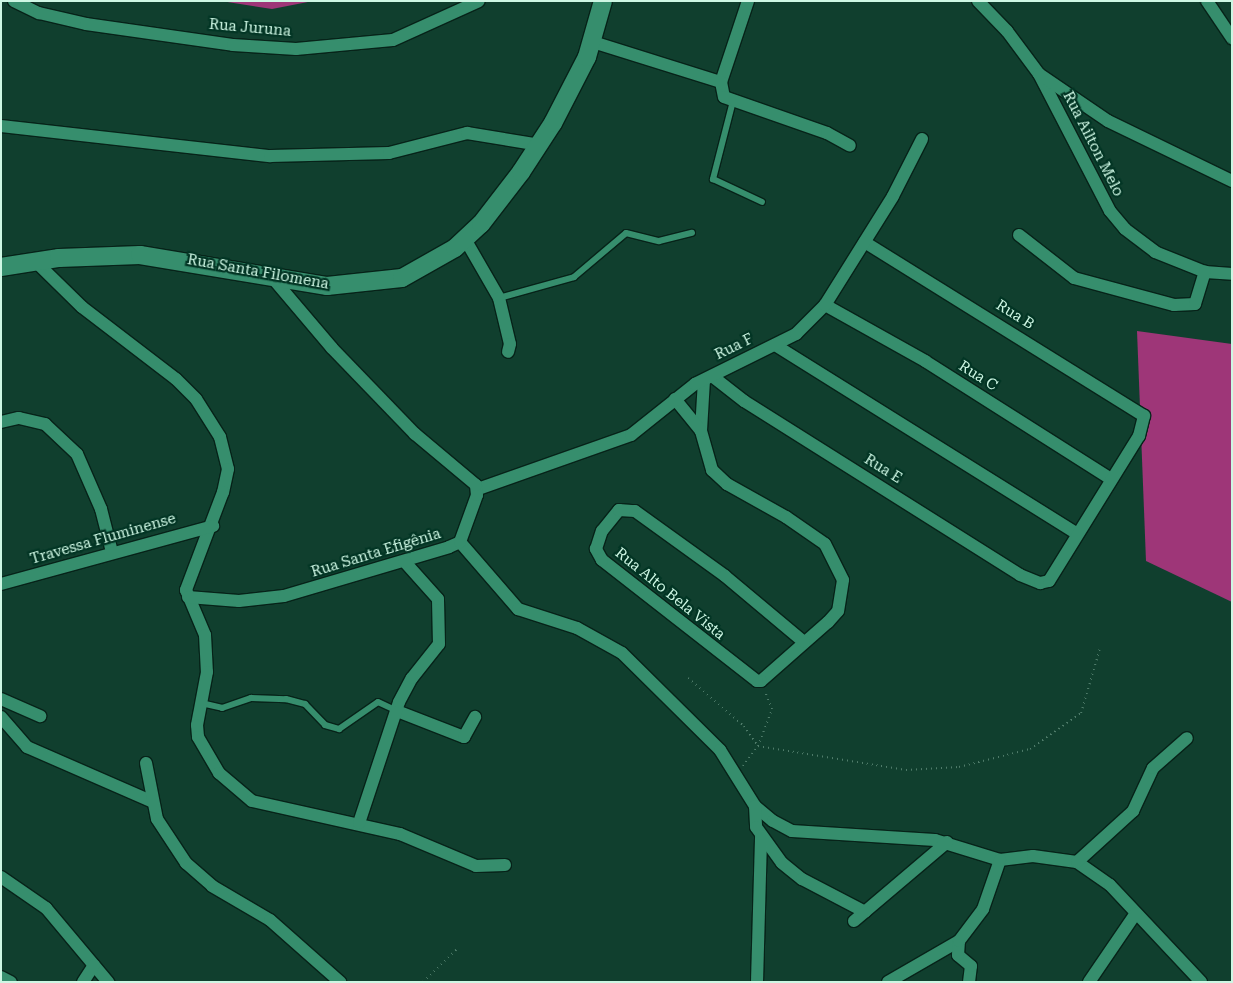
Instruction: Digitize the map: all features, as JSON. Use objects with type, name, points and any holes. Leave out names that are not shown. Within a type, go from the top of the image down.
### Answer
[{"type":"main road","name":"Rua Santa Filomena","points":[[1,267],[34,260],[140,255],[327,286],[378,283],[429,266],[465,239],[481,224],[540,144],[593,42],[603,1]]},
{"type":"street","name":"Rua Juruna","points":[[14,1],[39,13],[86,24],[233,45],[296,48],[393,40],[479,1]]},
{"type":"street","points":[[748,1],[722,82],[724,97],[819,130],[850,146]]},
{"type":"street","name":"Rua Ailton Melo","points":[[978,1],[1007,31],[1039,74],[1110,211],[1125,229],[1155,252],[1205,272],[1232,274]]},
{"type":"street","points":[[1207,1],[1232,38]]},
{"type":"street","points":[[593,42],[722,82]]},
{"type":"street","points":[[1039,74],[1108,121],[1232,181]]},
{"type":"street","points":[[1,126],[270,156],[389,153],[468,133],[540,144]]},
{"type":"street","name":"Rua F","points":[[478,490],[631,435],[674,399],[708,378],[796,334],[825,305],[865,242],[922,139]]},
{"type":"street","points":[[1019,235],[1074,278],[1174,305],[1195,304],[1205,272]]},
{"type":"street","points":[[465,239],[499,298],[510,344],[508,352]]},
{"type":"street","name":"Rua B","points":[[865,242],[1126,403],[1145,419],[1139,436],[1111,479]]},
{"type":"street","points":[[34,260],[82,307],[153,358],[196,399],[220,437],[228,469],[213,526],[187,586],[188,597],[205,635],[207,672],[196,726],[201,745],[219,773],[241,795],[265,805],[359,823],[415,840],[476,866],[505,865]]},
{"type":"street","points":[[271,276],[332,348],[415,434],[478,490]]},
{"type":"street","name":"Rua C","points":[[825,305],[925,361],[1111,479]]},
{"type":"street","points":[[775,345],[1077,534],[1111,479]]},
{"type":"street","points":[[708,378],[701,431],[707,458],[717,476],[810,532],[835,559],[844,591],[838,611],[761,680]]},
{"type":"street","name":"Rua E","points":[[708,378],[1020,575],[1040,584],[1054,574],[1077,534]]},
{"type":"street","points":[[674,399],[701,431]]},
{"type":"street","points":[[1,422],[19,418],[45,424],[77,454],[101,509],[112,552]]},
{"type":"street","name":"Rua Santa Efigênia","points":[[188,597],[239,601],[284,596],[404,561],[460,542],[478,490]]},
{"type":"street","name":"Rua Alto Bela Vista","points":[[761,680],[752,680],[602,560],[596,542],[618,510],[628,508],[649,519],[804,642]]},
{"type":"street","name":"Travessa Fluminense","points":[[1,584],[112,552],[213,526]]},
{"type":"street","points":[[460,542],[518,609],[578,628],[622,653],[720,750],[738,774],[755,806],[761,836],[758,982]]},
{"type":"street","points":[[359,823],[397,711],[412,678],[439,644],[438,599],[404,561]]},
{"type":"street","points":[[1,699],[40,716]]},
{"type":"street","points":[[397,711],[464,737],[475,717]]},
{"type":"street","points":[[1,717],[27,747],[153,802]]},
{"type":"street","points":[[1076,862],[1133,810],[1153,768],[1187,738]]},
{"type":"street","points":[[146,763],[153,802],[169,841],[198,875],[270,920],[340,982]]},
{"type":"street","points":[[755,806],[792,830],[941,841],[1000,860],[1033,856],[1076,862],[1110,885],[1201,982]]},
{"type":"street","points":[[761,836],[793,873],[865,912]]},
{"type":"street","points":[[854,921],[941,841]]},
{"type":"street","points":[[888,982],[959,941],[983,909],[1000,860]]},
{"type":"street","points":[[1,877],[46,908],[108,982]]},
{"type":"street","points":[[1089,982],[1136,913]]},
{"type":"street","points":[[959,941],[958,955],[971,966],[969,982]]},
{"type":"street","points":[[83,982],[94,965]]},
{"type":"street","points":[[1,977],[11,982]]},
{"type":"lane","points":[[733,101],[713,179],[762,202]]},
{"type":"lane","points":[[499,298],[574,277],[626,233],[659,242],[692,233]]},
{"type":"lane","points":[[202,703],[222,708],[251,698],[286,699],[305,704],[325,725],[339,729],[378,702],[397,711]]},
{"type":"path","points":[[688,678],[744,726],[758,746],[906,770],[959,767],[1030,749],[1081,712],[1100,648]]},
{"type":"path","points":[[738,774],[758,746],[772,709],[761,680]]},
{"type":"path","points":[[423,982],[457,950]]},
{"type":"shaded area","points":[[221,1],[313,1],[272,9]]},
{"type":"shaded area","points":[[1137,331],[1232,344],[1232,602],[1146,561]]}]
